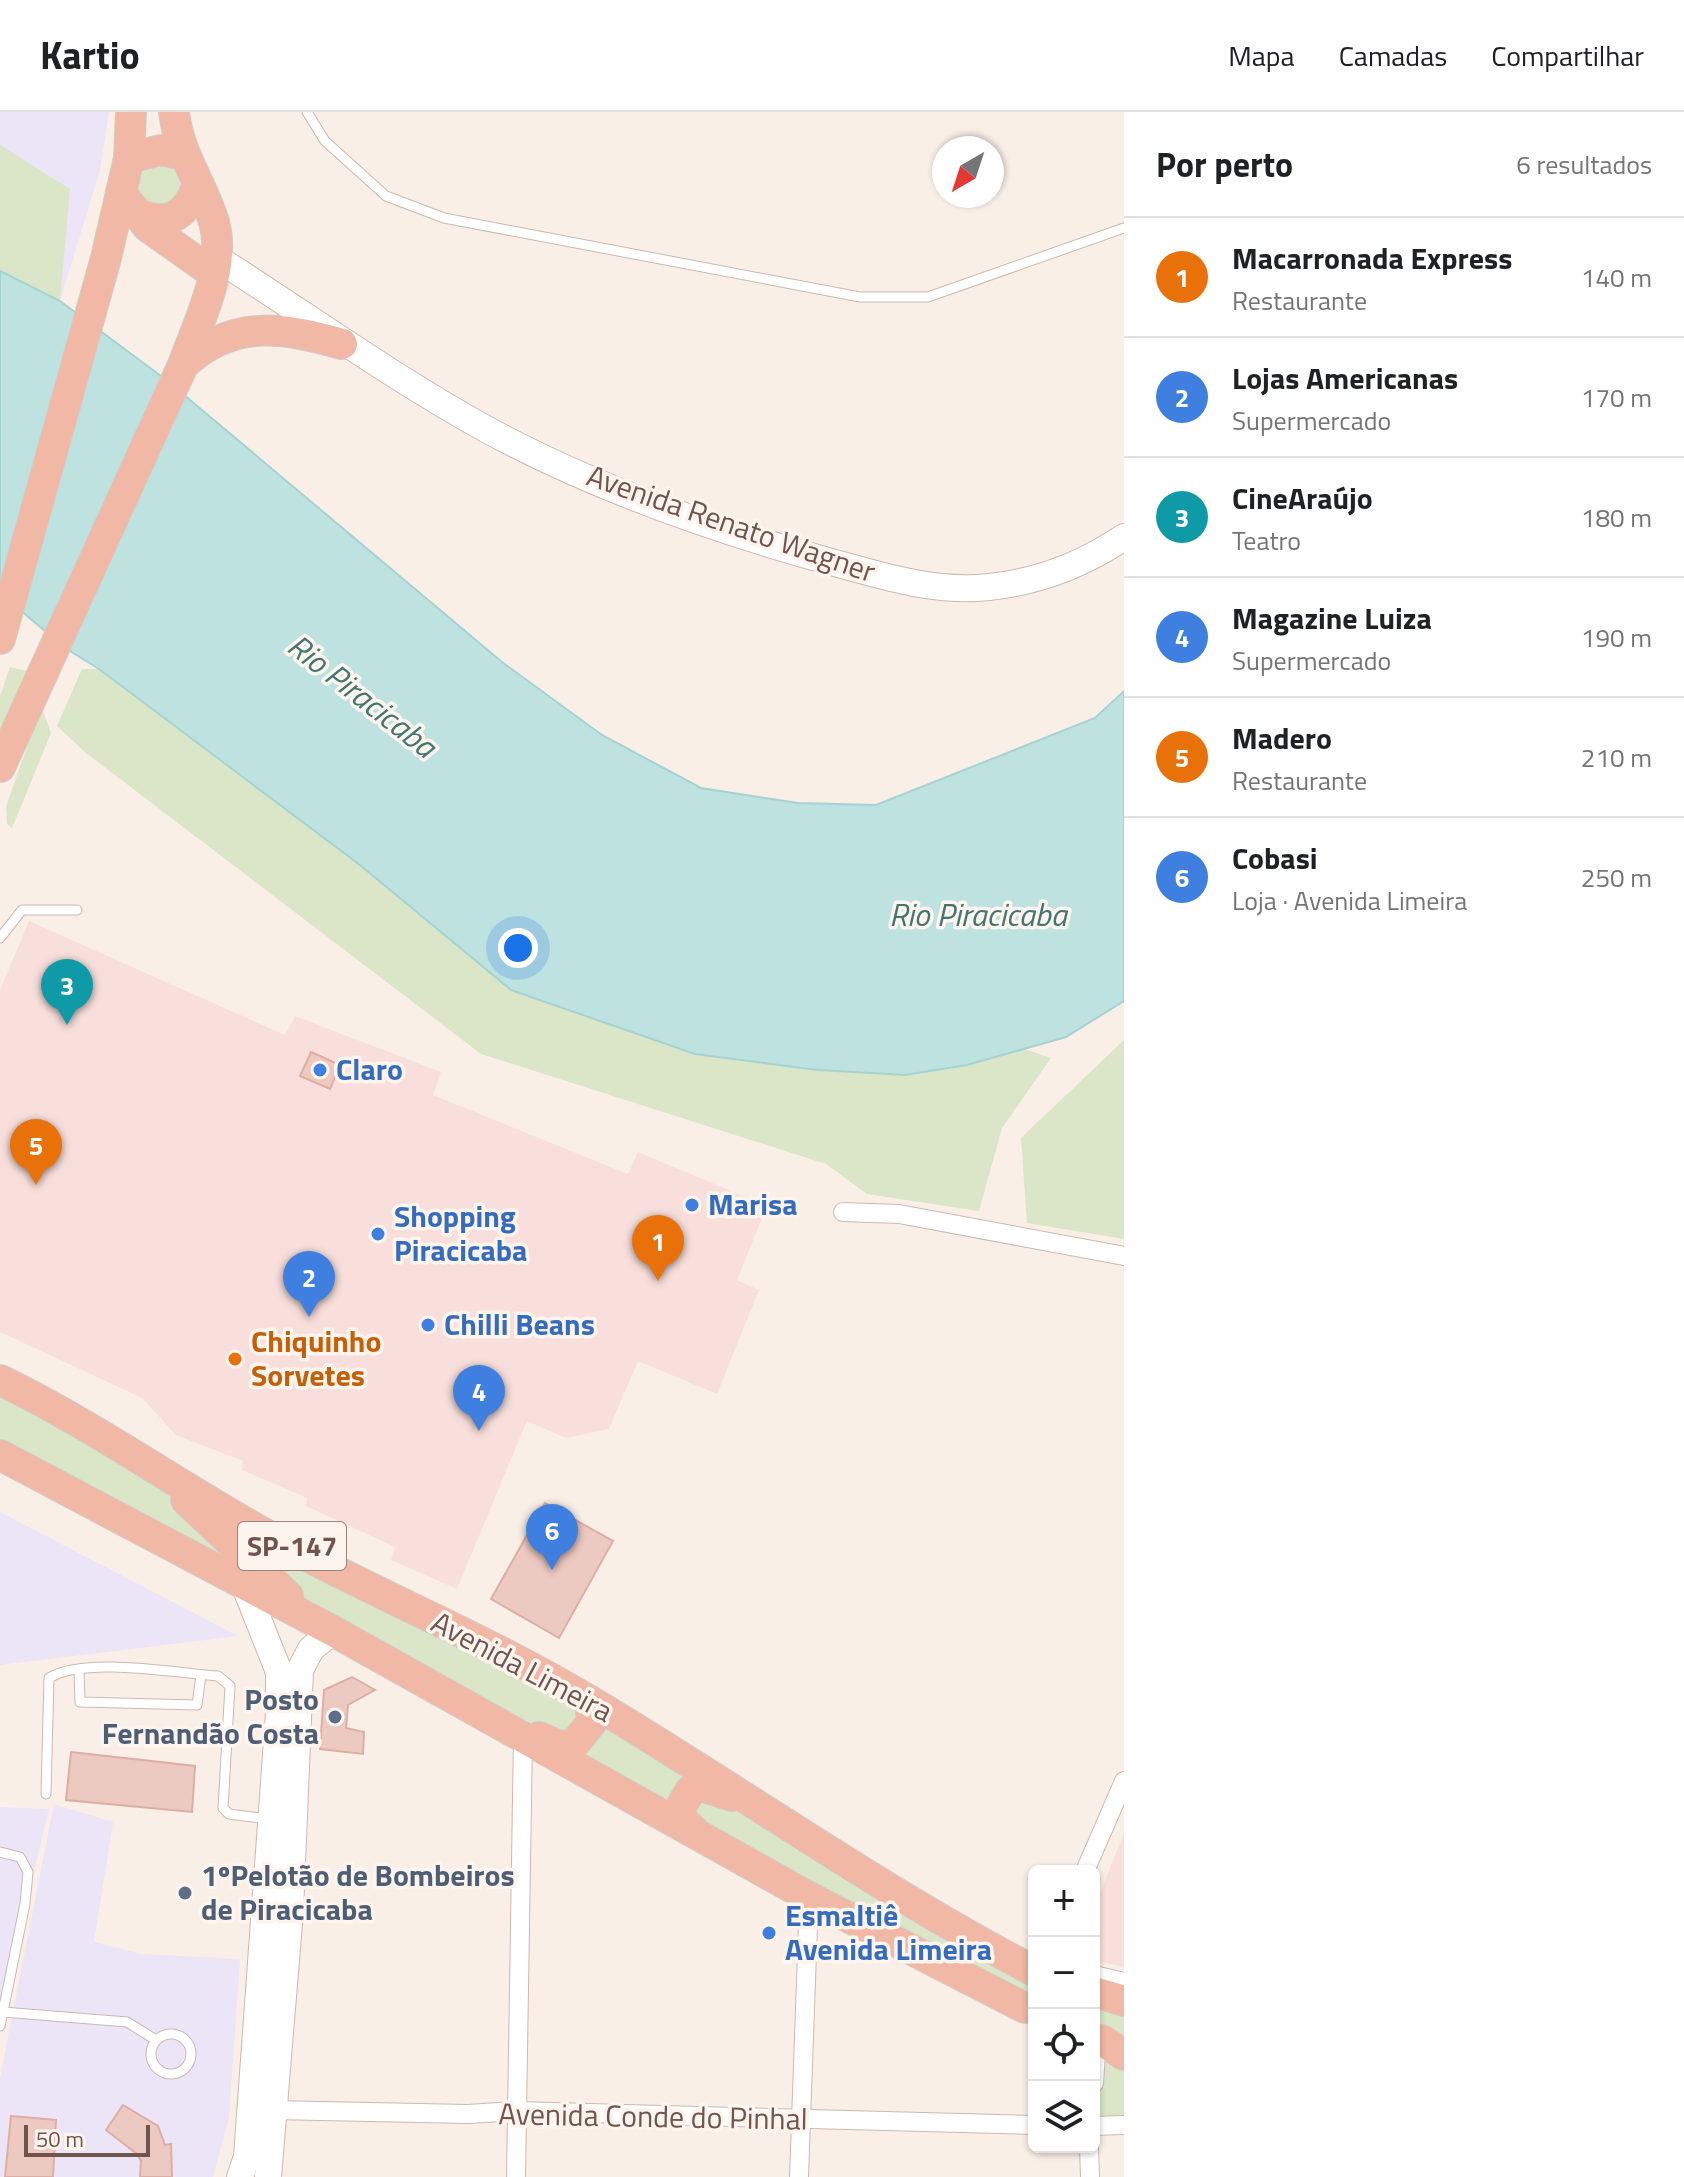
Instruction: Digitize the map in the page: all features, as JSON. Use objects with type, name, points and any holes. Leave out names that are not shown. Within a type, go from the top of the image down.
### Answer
[{"type":"highway","points":[[0,639],[106,258],[128,203],[131,112]]},
{"type":"highway","points":[[0,767],[183,365],[214,265],[214,221],[183,155],[174,112]]},
{"type":"highway","points":[[129,158],[150,151],[183,155]]},
{"type":"highway","points":[[128,203],[156,221],[177,217],[192,202],[197,186]]},
{"type":"highway","points":[[128,203],[169,243],[214,265]]},
{"type":"highway","points":[[183,365],[210,343],[241,332],[275,329],[350,347]]},
{"type":"highway","name":"Avenida Limeira","points":[[0,1380],[142,1459],[269,1536],[590,1701],[781,1818],[861,1873],[972,1939],[1028,1968]]},
{"type":"highway","name":"Avenida Limeira","points":[[0,1455],[458,1699],[809,1897],[1025,2008]]},
{"type":"highway","points":[[142,1459],[287,1594],[296,1611]]},
{"type":"highway","points":[[458,1699],[562,1747],[575,1743],[590,1726],[590,1701]]},
{"type":"highway","points":[[697,1834],[682,1820],[679,1810],[690,1791],[701,1786],[781,1818]]},
{"type":"highway","points":[[1100,1994],[1124,2001]]},
{"type":"main road","name":"Avenida Renato Wagner","points":[[214,265],[484,428],[563,467],[740,534],[888,578],[944,588],[988,588],[1071,567],[1124,537]]},
{"type":"main road","points":[[240,2177],[247,2157],[279,1672],[244,1584]]},
{"type":"main road","points":[[268,2177],[290,1912],[300,1670],[296,1611]]},
{"type":"main road","points":[[300,1670],[311,1649],[333,1631]]},
{"type":"main road","points":[[263,1910],[290,1912]]},
{"type":"street","points":[[843,1212],[899,1214],[1124,1256]]},
{"type":"street","points":[[516,2177],[523,1737]]},
{"type":"street","points":[[1088,1865],[1124,1781]]},
{"type":"street","points":[[799,2177],[809,1897]]},
{"type":"street","points":[[972,1939],[1028,1953]]},
{"type":"street","points":[[1100,1976],[1124,1982]]},
{"type":"street","points":[[1095,2081],[1108,2044]]},
{"type":"street","name":"Avenida Conde do Pinhal","points":[[272,2110],[468,2114],[516,2111],[1028,2125]]},
{"type":"street","points":[[1100,2126],[1124,2125]]},
{"type":"street","points":[[1089,2153],[1090,2177]]},
{"type":"lane","points":[[307,112],[325,141],[386,196],[444,218],[860,297],[928,297],[1124,228]]},
{"type":"lane","points":[[0,938],[22,910],[77,910]]},
{"type":"lane","points":[[46,1794],[49,1678],[61,1671],[116,1668],[218,1676],[230,1686],[223,1808],[229,1814],[270,1819]]},
{"type":"lane","points":[[79,1670],[80,1702],[197,1705],[201,1675]]},
{"type":"lane","points":[[0,1852],[20,1857],[28,1872],[0,2026]]},
{"type":"lane","points":[[3,2012],[127,2022],[156,2040]]},
{"type":"lane","points":[[171,2033],[184,2037],[192,2055],[187,2067],[175,2074],[156,2067],[151,2055],[156,2040],[171,2033]]},
{"type":"shaded area","points":[[0,112],[109,112],[100,170],[60,301],[0,271]]},
{"type":"shaded area","name":"Shopping Piracicaba","points":[[29,921],[285,1035],[295,1016],[441,1072],[433,1095],[628,1174],[638,1152],[767,1206],[737,1280],[759,1290],[717,1394],[638,1361],[609,1429],[566,1438],[527,1421],[457,1589],[391,1560],[395,1547],[306,1506],[307,1498],[242,1470],[243,1461],[176,1435],[142,1398],[0,1332],[0,990]]},
{"type":"shaded area","points":[[0,1512],[238,1636],[0,1665]]},
{"type":"shaded area","points":[[54,1804],[113,1822],[94,1942],[141,1954],[240,1959],[229,2118],[213,2177],[0,2177],[0,2078]]},
{"type":"shaded area","points":[[0,1807],[49,1809],[0,2010]]},
{"type":"shaded area","points":[[1124,1833],[1124,1967],[1100,1962],[1100,1893]]},
{"type":"green space","points":[[0,145],[70,189],[60,301],[0,271]]},
{"type":"green space","points":[[171,162],[188,181],[164,213],[136,196],[139,171]]},
{"type":"green space","points":[[10,667],[27,671],[0,741],[0,696]]},
{"type":"green space","points":[[82,669],[99,669],[249,783],[1051,1058],[1002,1128],[979,1211],[867,1194],[826,1164],[481,1054],[86,753],[57,726]]},
{"type":"green space","points":[[41,706],[51,733],[12,828],[7,824],[6,807]]},
{"type":"green space","points":[[1124,1040],[1124,1239],[1027,1223],[1021,1138]]},
{"type":"green space","points":[[0,1380],[1028,1968],[1028,2009],[0,1455]]},
{"type":"green space","points":[[1100,2003],[1124,2013],[1124,2045],[1100,2039]]},
{"type":"green space","points":[[1102,2052],[1124,2060],[1124,2125],[1100,2126]]},
{"type":"water","name":"Rio Piracicaba","points":[[0,271],[60,301],[165,379],[502,662],[602,735],[701,788],[798,803],[876,805],[1095,718],[1124,691],[1124,1001],[1066,1037],[967,1065],[905,1075],[818,1070],[695,1054],[511,990],[360,865],[99,669],[65,648],[0,593]]},
{"type":"building","name":"Claro","points":[[311,1052],[340,1065],[330,1089],[300,1076]]},
{"type":"building","points":[[545,1503],[613,1541],[559,1638],[491,1599]]},
{"type":"building","name":"Posto Fernandão Costa","points":[[352,1677],[375,1690],[348,1705],[346,1728],[364,1732],[363,1754],[320,1749],[324,1690]]},
{"type":"building","points":[[71,1752],[195,1766],[192,1812],[66,1800]]},
{"type":"building","points":[[123,2105],[158,2126],[165,2145],[171,2144],[172,2177],[140,2177],[141,2161],[137,2154],[106,2130]]},
{"type":"building","points":[[11,2116],[56,2120],[53,2177],[5,2177]]},
{"type":"place","name":"CineAraújo","points":[[67,1025]]},
{"type":"place","name":"Claro","points":[[320,1070]]},
{"type":"place","name":"Madero","points":[[36,1185]]},
{"type":"place","name":"Marisa","points":[[692,1205]]},
{"type":"place","name":"Shopping Piracicaba","points":[[378,1234]]},
{"type":"place","name":"Macarronada Express","points":[[658,1281]]},
{"type":"place","name":"Lojas Americanas","points":[[309,1317]]},
{"type":"place","name":"Chilli Beans","points":[[428,1325]]},
{"type":"place","name":"Chiquinho Sorvetes","points":[[235,1359]]},
{"type":"place","name":"Magazine Luiza","points":[[479,1431]]},
{"type":"place","name":"Cobasi","points":[[552,1570]]},
{"type":"place","name":"Posto Fernandão Costa","points":[[335,1717]]},
{"type":"place","name":"1ºPelotão de Bombeiros de Piracicaba","points":[[185,1893]]},
{"type":"place","name":"Esmaltiê Avenida Limeira","points":[[769,1933]]}]
